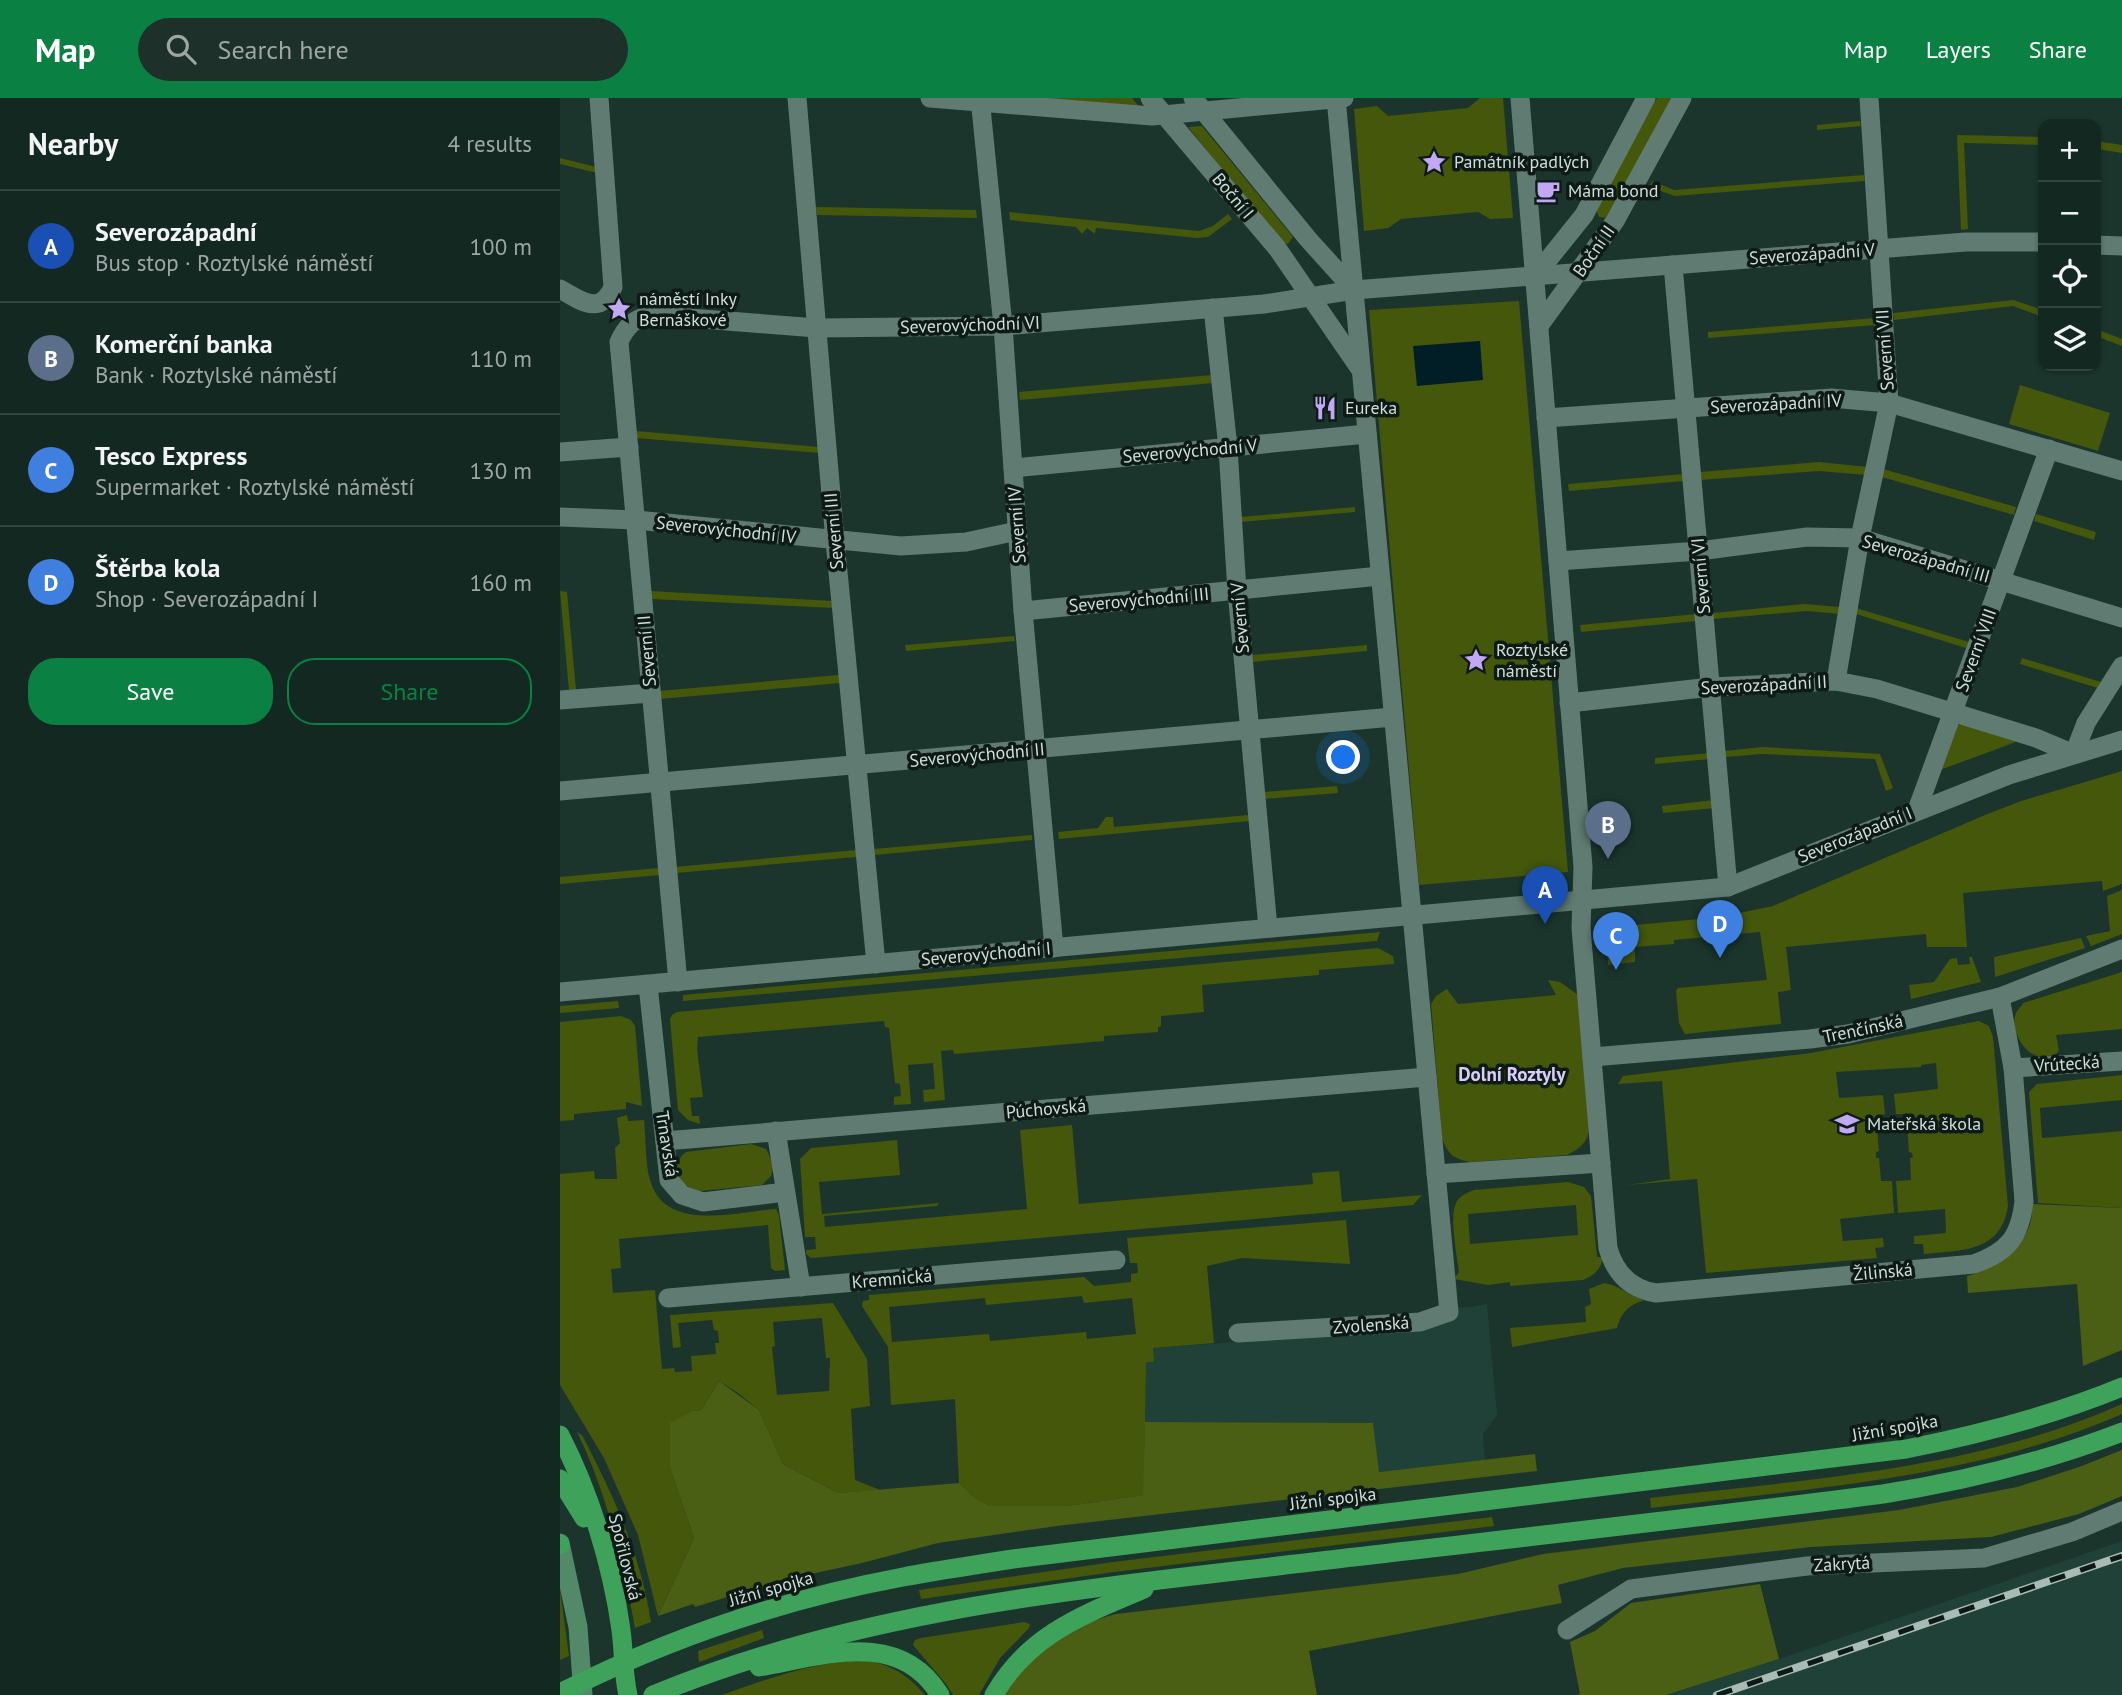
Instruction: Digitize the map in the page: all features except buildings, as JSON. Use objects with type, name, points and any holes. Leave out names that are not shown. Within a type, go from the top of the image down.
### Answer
[{"type":"highway","name":"Jižní spojka","points":[[560,1693],[585,1687],[697,1634],[794,1604],[901,1577],[1013,1559],[1906,1449],[2003,1428],[2048,1415],[2122,1387]]},
{"type":"highway","points":[[653,1695],[699,1676],[799,1644],[900,1619],[1165,1579],[1897,1492],[2005,1470],[2122,1432]]},
{"type":"highway","name":"Spořilovská","points":[[560,1435],[582,1483],[606,1559],[621,1630],[626,1691]]},
{"type":"highway","points":[[560,1479],[606,1559]]},
{"type":"highway","points":[[994,1695],[1018,1662],[1048,1635],[1080,1616],[1165,1579]]},
{"type":"highway","points":[[699,1676],[849,1652],[878,1652],[902,1658],[918,1667],[940,1695]]},
{"type":"highway","points":[[560,1687],[585,1687]]},
{"type":"main road","points":[[560,1544],[578,1628],[585,1687]]},
{"type":"street","points":[[560,289],[588,304],[602,302],[613,288],[599,98]]},
{"type":"street","name":"Severní III","points":[[797,98],[835,541],[876,964]]},
{"type":"street","points":[[930,98],[1165,116],[1199,105],[1344,98]]},
{"type":"street","name":"Boční I","points":[[1150,98],[1277,248],[1311,298]]},
{"type":"street","points":[[1336,98],[1436,1174],[1601,1163],[1581,928],[1583,867],[1520,98]]},
{"type":"street","name":"Boční II","points":[[1535,276],[1584,215],[1646,98]]},
{"type":"street","name":"Boční II","points":[[1539,326],[1615,221],[1682,98]]},
{"type":"street","name":"Severní VII","points":[[1836,681],[1860,538],[1889,403],[1869,98]]},
{"type":"street","name":"Severní IV","points":[[980,100],[1003,326],[1023,611],[1054,948]]},
{"type":"street","name":"Boční I","points":[[1199,105],[1308,239],[1354,290]]},
{"type":"street","name":"Severozápadní V","points":[[1535,276],[1966,242],[2038,242]]},
{"type":"street","name":"Severní VI","points":[[1673,265],[1728,887]]},
{"type":"street","points":[[1354,290],[1535,276]]},
{"type":"street","name":"Severovýchodní VI","points":[[631,324],[640,317],[652,315],[817,328],[1003,326],[1311,298],[1354,290]]},
{"type":"street","points":[[1311,298],[1361,370]]},
{"type":"street","name":"Severní V","points":[[1213,308],[1228,448],[1237,591],[1268,929]]},
{"type":"street","name":"Severní II","points":[[631,324],[619,342],[678,982]]},
{"type":"street","name":"Severozápadní IV","points":[[1546,418],[1831,398],[1889,403],[2122,471]]},
{"type":"street","name":"Severovýchodní V","points":[[1013,468],[1367,434]]},
{"type":"street","points":[[560,452],[629,447]]},
{"type":"street","name":"Severní VIII","points":[[1917,810],[2049,450]]},
{"type":"street","name":"Severovýchodní IV","points":[[560,517],[636,520],[901,546],[966,542],[1017,531]]},
{"type":"street","name":"Severozápadní III","points":[[1558,561],[1699,551],[1807,537],[1860,538],[2122,618]]},
{"type":"street","name":"Severovýchodní III","points":[[1023,611],[1380,576]]},
{"type":"street","points":[[2074,754],[2086,723],[2122,666]]},
{"type":"street","name":"Severozápadní II","points":[[1569,702],[1711,687],[1836,681],[1877,690],[2036,738],[2074,754]]},
{"type":"street","points":[[560,700],[651,693]]},
{"type":"street","name":"Severovýchodní II","points":[[560,791],[1393,717]]},
{"type":"street","name":"Severozápadní I","points":[[1582,900],[1728,887],[2009,775],[2122,740]]},
{"type":"street","points":[[1412,915],[1582,900]]},
{"type":"street","name":"Severovýchodní I","points":[[560,992],[1412,915]]},
{"type":"street","name":"Trenčínská","points":[[1592,1056],[1823,1037],[1860,1031],[2000,997],[2122,949]]},
{"type":"street","name":"Trnavská","points":[[648,985],[670,1180],[682,1195],[703,1202],[785,1192]]},
{"type":"street","name":"Žilinská","points":[[1601,1163],[1608,1248],[1612,1264],[1622,1277],[1643,1291],[1656,1293],[1974,1264],[1994,1257],[2017,1233],[2024,1201],[2013,1068],[2000,997]]},
{"type":"street","name":"Vrútecká","points":[[2013,1068],[2122,1061]]},
{"type":"street","name":"Púchovská","points":[[665,1141],[1427,1077]]},
{"type":"street","points":[[776,1131],[801,1287]]},
{"type":"street","name":"Zvolenská","points":[[1238,1334],[1420,1322],[1449,1312],[1436,1174]]},
{"type":"street","name":"Kremnická","points":[[668,1298],[1115,1260]]},
{"type":"street","name":"Zakrytá","points":[[1567,1630],[1631,1589],[1807,1566],[1984,1558],[2072,1532],[2122,1511]]},
{"type":"shaded area","points":[[1487,1304],[1497,1415],[1483,1434],[1485,1460],[1378,1472],[1373,1423],[1145,1422],[1146,1362],[1153,1348],[1409,1329],[1439,1308]]},
{"type":"shaded area","points":[[2122,1541],[2122,1695],[1666,1695],[1779,1659]]},
{"type":"green space","points":[[1028,98],[1132,98],[1141,109]]},
{"type":"green space","points":[[1480,98],[1503,98],[1513,218],[1490,219],[1478,212],[1401,219],[1388,228],[1364,231],[1354,109],[1377,106],[1388,116],[1468,108]]},
{"type":"green space","points":[[1657,98],[1672,98],[1607,218],[1599,217],[1596,210]]},
{"type":"green space","points":[[1860,121],[1861,126],[1817,130],[1817,125]]},
{"type":"green space","points":[[1202,126],[1293,237],[1288,244],[1282,243],[1188,127]]},
{"type":"green space","points":[[1957,135],[2038,137],[2038,145],[1964,143],[1968,229],[1961,230]]},
{"type":"green space","points":[[2101,142],[2122,145],[2122,153],[2101,150]]},
{"type":"green space","points":[[560,158],[596,167],[597,173],[560,164]]},
{"type":"green space","points":[[1864,175],[1865,181],[1675,196],[1649,187],[1652,181],[1674,190]]},
{"type":"green space","points":[[816,207],[976,210],[977,218],[817,215]]},
{"type":"green space","points":[[1009,212],[1199,231],[1213,226],[1228,214],[1232,219],[1208,237],[1197,238],[1096,228],[1095,234],[1087,228],[1082,234],[1076,227],[1010,220]]},
{"type":"green space","points":[[2013,300],[2038,308],[2038,315],[2013,306],[1894,320],[1893,313]]},
{"type":"green space","points":[[1519,301],[1568,872],[1419,885],[1369,310]]},
{"type":"green space","points":[[1875,318],[1876,325],[1708,338],[1708,332]]},
{"type":"green space","points":[[2101,331],[2122,339],[2122,346],[2101,338]]},
{"type":"green space","points":[[1212,375],[1213,383],[1020,400],[1019,392]]},
{"type":"green space","points":[[2020,385],[2110,413],[2098,451],[2009,424]]},
{"type":"green space","points":[[636,431],[819,447],[820,453],[636,438]]},
{"type":"green space","points":[[1819,462],[1868,467],[1866,475],[1819,471],[1700,480],[1700,472]]},
{"type":"green space","points":[[1883,469],[2016,507],[2014,515],[1882,477]]},
{"type":"green space","points":[[1684,474],[1684,481],[1569,491],[1568,484]]},
{"type":"green space","points":[[1355,507],[1355,512],[1240,522],[1240,517]]},
{"type":"green space","points":[[2036,514],[2096,532],[2094,540],[2034,521]]},
{"type":"green space","points":[[560,591],[567,592],[576,690],[569,691]]},
{"type":"green space","points":[[650,591],[833,601],[834,608],[651,599]]},
{"type":"green space","points":[[1804,604],[1841,607],[1840,614],[1807,611],[1713,619],[1713,613]]},
{"type":"green space","points":[[1856,608],[1969,642],[1966,648],[1856,614]]},
{"type":"green space","points":[[1697,614],[1697,621],[1581,632],[1580,625]]},
{"type":"green space","points":[[1014,636],[1015,641],[906,651],[905,645]]},
{"type":"green space","points":[[1367,645],[1367,651],[1252,662],[1252,655]]},
{"type":"green space","points":[[2022,658],[2101,682],[2098,688],[2020,664]]},
{"type":"green space","points":[[839,675],[840,683],[660,699],[659,691]]},
{"type":"green space","points":[[1962,724],[2016,742],[1940,770],[1957,725]]},
{"type":"green space","points":[[1762,747],[1880,754],[1893,788],[1886,791],[1875,759],[1761,754],[1726,757],[1725,751]]},
{"type":"green space","points":[[1710,753],[1710,759],[1655,764],[1655,758]]},
{"type":"green space","points":[[2122,771],[2122,884],[2103,891],[2102,881],[1963,893],[1967,947],[1927,947],[1926,934],[1786,947],[1791,990],[1778,992],[1781,1024],[1685,1034],[1679,1023],[1678,988],[1767,980],[1760,932],[1674,940],[1674,944],[1635,947],[1635,962],[1608,965],[1607,939],[1614,927],[1720,917],[1773,906],[2021,801]]},
{"type":"green space","points":[[1337,786],[1338,793],[1263,799],[1263,792]]},
{"type":"green space","points":[[1714,800],[1715,808],[1663,813],[1662,806]]},
{"type":"green space","points":[[1249,815],[1250,821],[1059,839],[1058,832],[1098,828],[1106,817],[1113,817],[1114,827]]},
{"type":"green space","points":[[1032,835],[1032,840],[875,855],[874,849]]},
{"type":"green space","points":[[856,850],[856,857],[676,873],[675,867]]},
{"type":"green space","points":[[659,868],[660,875],[560,884],[560,877]]},
{"type":"green space","points":[[2122,890],[2122,934],[2091,946],[2086,936],[2110,931],[2107,896]]},
{"type":"green space","points":[[1380,932],[1377,941],[683,1001],[683,995]]},
{"type":"green space","points":[[2081,938],[2085,948],[1995,977],[1994,957]]},
{"type":"green space","points":[[1378,948],[1393,956],[1394,964],[1319,970],[1319,975],[1202,985],[1204,1012],[1161,1016],[1158,1032],[1104,1036],[1104,1041],[954,1054],[953,1050],[941,1051],[945,1100],[924,1102],[923,1090],[935,1089],[933,1063],[908,1065],[911,1104],[894,1105],[894,1097],[901,1096],[900,1084],[895,1083],[889,1028],[885,1027],[884,1021],[698,1037],[703,1097],[690,1098],[692,1116],[699,1116],[700,1124],[688,1120],[678,1110],[670,1019],[677,1012]]},
{"type":"green space","points":[[1969,957],[1972,957],[1981,982],[1911,999],[1909,985],[1934,982],[1950,959],[1957,958],[1958,965],[1970,964]]},
{"type":"green space","points":[[2122,972],[2122,1029],[2056,1035],[2059,1050],[2055,1056],[2037,1056],[2022,1044],[2016,1032],[2015,1019],[2023,1003]]},
{"type":"green space","points":[[1548,980],[1560,982],[1578,995],[1589,1129],[1585,1142],[1567,1155],[1471,1162],[1455,1157],[1449,1152],[1442,1138],[1431,1004],[1436,996],[1447,989],[1458,1004],[1556,995]]},
{"type":"green space","points":[[618,1001],[619,1008],[560,1013],[560,1006]]},
{"type":"green space","points":[[621,1016],[631,1020],[635,1026],[642,1106],[626,1102],[626,1109],[574,1114],[574,1120],[560,1121],[560,1022]]},
{"type":"green space","name":"Mateřská škola","points":[[1979,1021],[1989,1026],[1993,1037],[2008,1206],[2004,1221],[1988,1241],[1965,1249],[1924,1254],[1923,1244],[1914,1244],[1914,1236],[1946,1233],[1945,1209],[1898,1213],[1896,1181],[1911,1180],[1910,1158],[1913,1157],[1909,1152],[1906,1114],[1896,1114],[1894,1094],[1938,1089],[1936,1063],[1921,1067],[1836,1072],[1839,1098],[1883,1095],[1885,1114],[1876,1116],[1879,1151],[1876,1152],[1876,1158],[1879,1158],[1881,1181],[1892,1181],[1894,1213],[1840,1219],[1843,1241],[1883,1238],[1884,1247],[1875,1248],[1877,1258],[1706,1273],[1697,1179],[1627,1185],[1670,1179],[1662,1081],[1618,1084],[1623,1076],[1811,1053]]},
{"type":"green space","points":[[2122,1075],[2122,1100],[2040,1108],[2042,1138],[2122,1131],[2122,1208],[2038,1203],[2029,1092],[2037,1084]]},
{"type":"green space","points":[[627,1115],[628,1121],[644,1120],[650,1180],[658,1197],[670,1207],[703,1216],[776,1209],[779,1215],[785,1270],[775,1271],[771,1268],[768,1225],[619,1239],[621,1268],[611,1269],[613,1293],[655,1290],[662,1369],[674,1368],[675,1372],[692,1371],[691,1356],[716,1354],[715,1343],[719,1343],[718,1331],[714,1330],[712,1320],[678,1323],[681,1347],[673,1348],[670,1315],[833,1303],[867,1359],[870,1406],[851,1409],[855,1480],[880,1490],[838,1493],[783,1464],[759,1410],[719,1381],[701,1410],[692,1411],[670,1468],[694,1538],[658,1616],[638,1535],[604,1458],[560,1385],[560,1174],[594,1171],[595,1179],[617,1179],[615,1148],[620,1143],[617,1118]],"holes":[[[822,1318],[826,1358],[830,1358],[829,1391],[777,1395],[772,1347],[775,1346],[773,1322]]]},
{"type":"green space","points":[[1072,1125],[1079,1204],[1313,1184],[1312,1173],[1339,1171],[1342,1202],[1422,1195],[1413,1205],[811,1258],[806,1254],[806,1250],[816,1249],[815,1237],[805,1237],[800,1159],[811,1148],[897,1140],[900,1175],[819,1182],[822,1214],[939,1203],[937,1206],[824,1216],[825,1227],[1027,1209],[1020,1130]]},
{"type":"green space","points":[[751,1144],[766,1149],[774,1165],[771,1176],[762,1185],[699,1191],[686,1185],[678,1175],[678,1163],[686,1152]]},
{"type":"green space","points":[[1568,1182],[1584,1187],[1591,1196],[1597,1257],[1603,1257],[1599,1268],[1583,1280],[1510,1286],[1510,1282],[1488,1285],[1454,1279],[1459,1272],[1454,1237],[1454,1209],[1460,1198],[1474,1190]],"holes":[[[1576,1205],[1578,1235],[1470,1244],[1468,1214]]]},
{"type":"green space","points":[[2032,1204],[2122,1208],[2122,1350],[2083,1366],[2077,1284],[1968,1293],[1967,1276],[2003,1260],[2021,1241],[2028,1230]]},
{"type":"green space","points":[[1346,1220],[1350,1264],[1242,1258],[1207,1266],[1214,1343],[1153,1348],[1154,1362],[1146,1362],[1144,1495],[1067,1506],[989,1506],[959,1483],[955,1399],[891,1405],[888,1347],[862,1306],[863,1301],[869,1300],[869,1295],[1084,1277],[1094,1286],[1131,1282],[1131,1274],[1138,1273],[1137,1263],[1130,1263],[1127,1238]],"holes":[[[1082,1296],[1084,1303],[1132,1298],[1136,1334],[1087,1339],[1086,1332],[990,1341],[989,1334],[892,1342],[889,1307],[985,1298],[986,1305]]]},
{"type":"green space","points":[[1604,1283],[1645,1300],[1626,1310],[1617,1328],[1512,1347],[1510,1328],[1586,1322],[1585,1307],[1591,1304],[1589,1289]]},
{"type":"green space","points":[[719,1381],[759,1410],[783,1464],[838,1493],[959,1483],[989,1506],[1067,1506],[1143,1495],[1145,1422],[1373,1423],[1379,1472],[1535,1454],[1537,1471],[1057,1526],[938,1543],[778,1581],[658,1616],[694,1538],[670,1468],[670,1423],[692,1411],[701,1410]]},
{"type":"green space","points":[[2122,1404],[2122,1414],[2066,1436],[1950,1467],[1830,1487],[1651,1508],[1650,1498],[1890,1469],[1949,1458],[2066,1426]]},
{"type":"green space","points":[[577,1432],[582,1435],[605,1481],[633,1548],[651,1622],[635,1628],[613,1528],[588,1455]]},
{"type":"green space","points":[[2122,1450],[2122,1496],[2079,1514],[1991,1537],[1811,1547],[1623,1568],[1558,1585],[1562,1603],[1309,1651],[1317,1695],[1005,1695],[1026,1667],[1052,1643],[1082,1626],[1116,1614],[1458,1574],[1543,1554],[1899,1510],[2017,1487]]},
{"type":"green space","points":[[1492,1517],[1494,1526],[1114,1572],[921,1599],[919,1590],[1113,1562]]},
{"type":"green space","points":[[1760,1584],[1779,1659],[1666,1695],[1577,1695],[1580,1694],[1570,1642],[1595,1631],[1631,1603]]},
{"type":"green space","points":[[560,1589],[569,1656],[560,1660]]},
{"type":"green space","points":[[1024,1622],[1030,1624],[1029,1628],[1000,1658],[979,1695],[953,1695],[913,1645],[915,1640],[921,1638]]},
{"type":"green space","points":[[762,1630],[764,1638],[699,1662],[698,1651]]},
{"type":"green space","points":[[867,1660],[899,1672],[925,1695],[722,1695],[810,1667]]},
{"type":"water","points":[[1480,341],[1483,380],[1417,386],[1413,346]]},
{"type":"railway","points":[[1717,1695],[2122,1556]]},
{"type":"place","name":"Památník padlých","points":[[1434,162]]},
{"type":"place","name":"Máma bond","points":[[1548,191]]},
{"type":"place","name":"náměstí Inky Bernáškové","points":[[619,309]]},
{"type":"place","name":"Eureka","points":[[1325,408]]},
{"type":"place","name":"Roztylské náměstí","points":[[1476,660]]},
{"type":"place","name":"Komerční banka","points":[[1608,859]]},
{"type":"place","name":"Severozápadní","points":[[1545,924]]},
{"type":"place","name":"Štěrba kola","points":[[1720,958]]},
{"type":"place","name":"Tesco Express","points":[[1616,970]]},
{"type":"place","name":"Mateřská škola","points":[[1847,1124]]},
{"type":"district","name":"Dolní Roztyly","points":[[1512,1074]]}]
